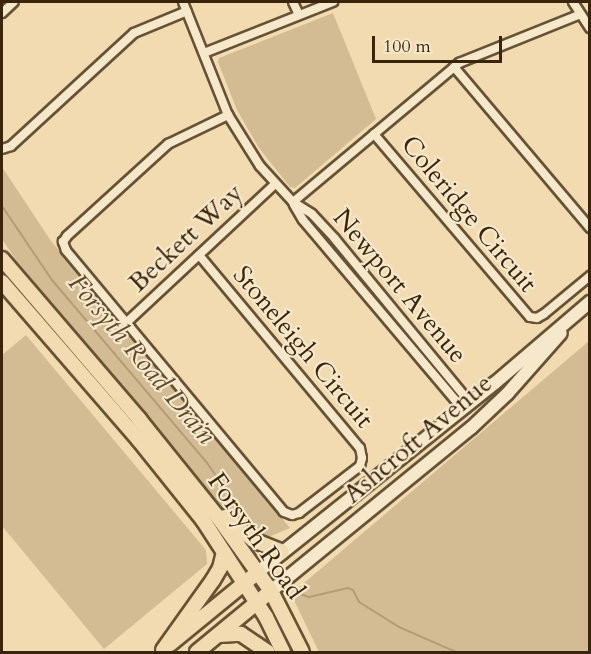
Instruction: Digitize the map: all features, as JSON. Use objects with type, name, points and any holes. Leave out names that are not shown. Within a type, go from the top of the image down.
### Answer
[{"type":"main road","name":"Forsyth Road","points":[[2,259],[191,484],[271,591],[302,652]]},
{"type":"main road","name":"Forsyth Road","points":[[2,282],[139,440],[202,520],[257,602],[283,652]]},
{"type":"main road","name":"Ashcroft Avenue","points":[[258,572],[466,406],[585,306]]},
{"type":"main road","name":"Ashcroft Avenue","points":[[271,591],[494,407],[585,306]]},
{"type":"main road","points":[[466,406],[477,414],[494,407]]},
{"type":"main road","points":[[191,484],[253,540],[282,552]]},
{"type":"main road","points":[[161,651],[213,580],[224,552]]},
{"type":"main road","points":[[161,651],[258,572]]},
{"type":"main road","points":[[196,652],[271,591]]},
{"type":"main road","points":[[219,635],[241,634],[268,652]]},
{"type":"street","points":[[2,13],[14,2]]},
{"type":"street","name":"Newport Avenue","points":[[183,2],[228,115],[260,166],[292,202],[303,220],[466,406]]},
{"type":"street","points":[[293,2],[299,15]]},
{"type":"street","points":[[204,53],[333,2]]},
{"type":"street","points":[[573,2],[590,28]]},
{"type":"street","points":[[2,149],[11,146],[134,33],[186,11]]},
{"type":"street","points":[[292,202],[465,59],[581,14]]},
{"type":"street","points":[[453,67],[590,228]]},
{"type":"street","name":"Stoneleigh Circuit","points":[[199,255],[360,448],[362,458],[360,465],[299,513],[288,514],[66,250],[65,238],[168,144],[228,115]]},
{"type":"street","name":"Coleridge Circuit","points":[[374,134],[530,317],[537,318],[544,314],[590,276]]},
{"type":"street","name":"Beckett Way","points":[[126,323],[275,184]]},
{"type":"street","name":"Newport Avenue","points":[[292,202],[312,214],[335,239],[466,406]]},
{"type":"street","points":[[328,246],[335,239]]},
{"type":"shaded area","points":[[333,13],[376,119],[295,188],[290,187],[259,148],[237,110],[218,62],[219,58]]},
{"type":"shaded area","points":[[2,167],[51,241],[290,528],[266,538],[258,537],[239,528],[16,260],[2,239]]},
{"type":"shaded area","points":[[26,335],[206,550],[207,564],[104,649],[2,526],[2,355]]},
{"type":"shaded area","points":[[589,341],[589,652],[319,652],[291,594]]},
{"type":"waterway","name":"Forsyth Road Drain","points":[[2,206],[52,280],[207,463],[257,534]]},
{"type":"waterway","name":"Forsyth Road Drain","points":[[301,594],[309,597],[348,588],[353,590],[359,602],[399,627],[456,652]]}]
